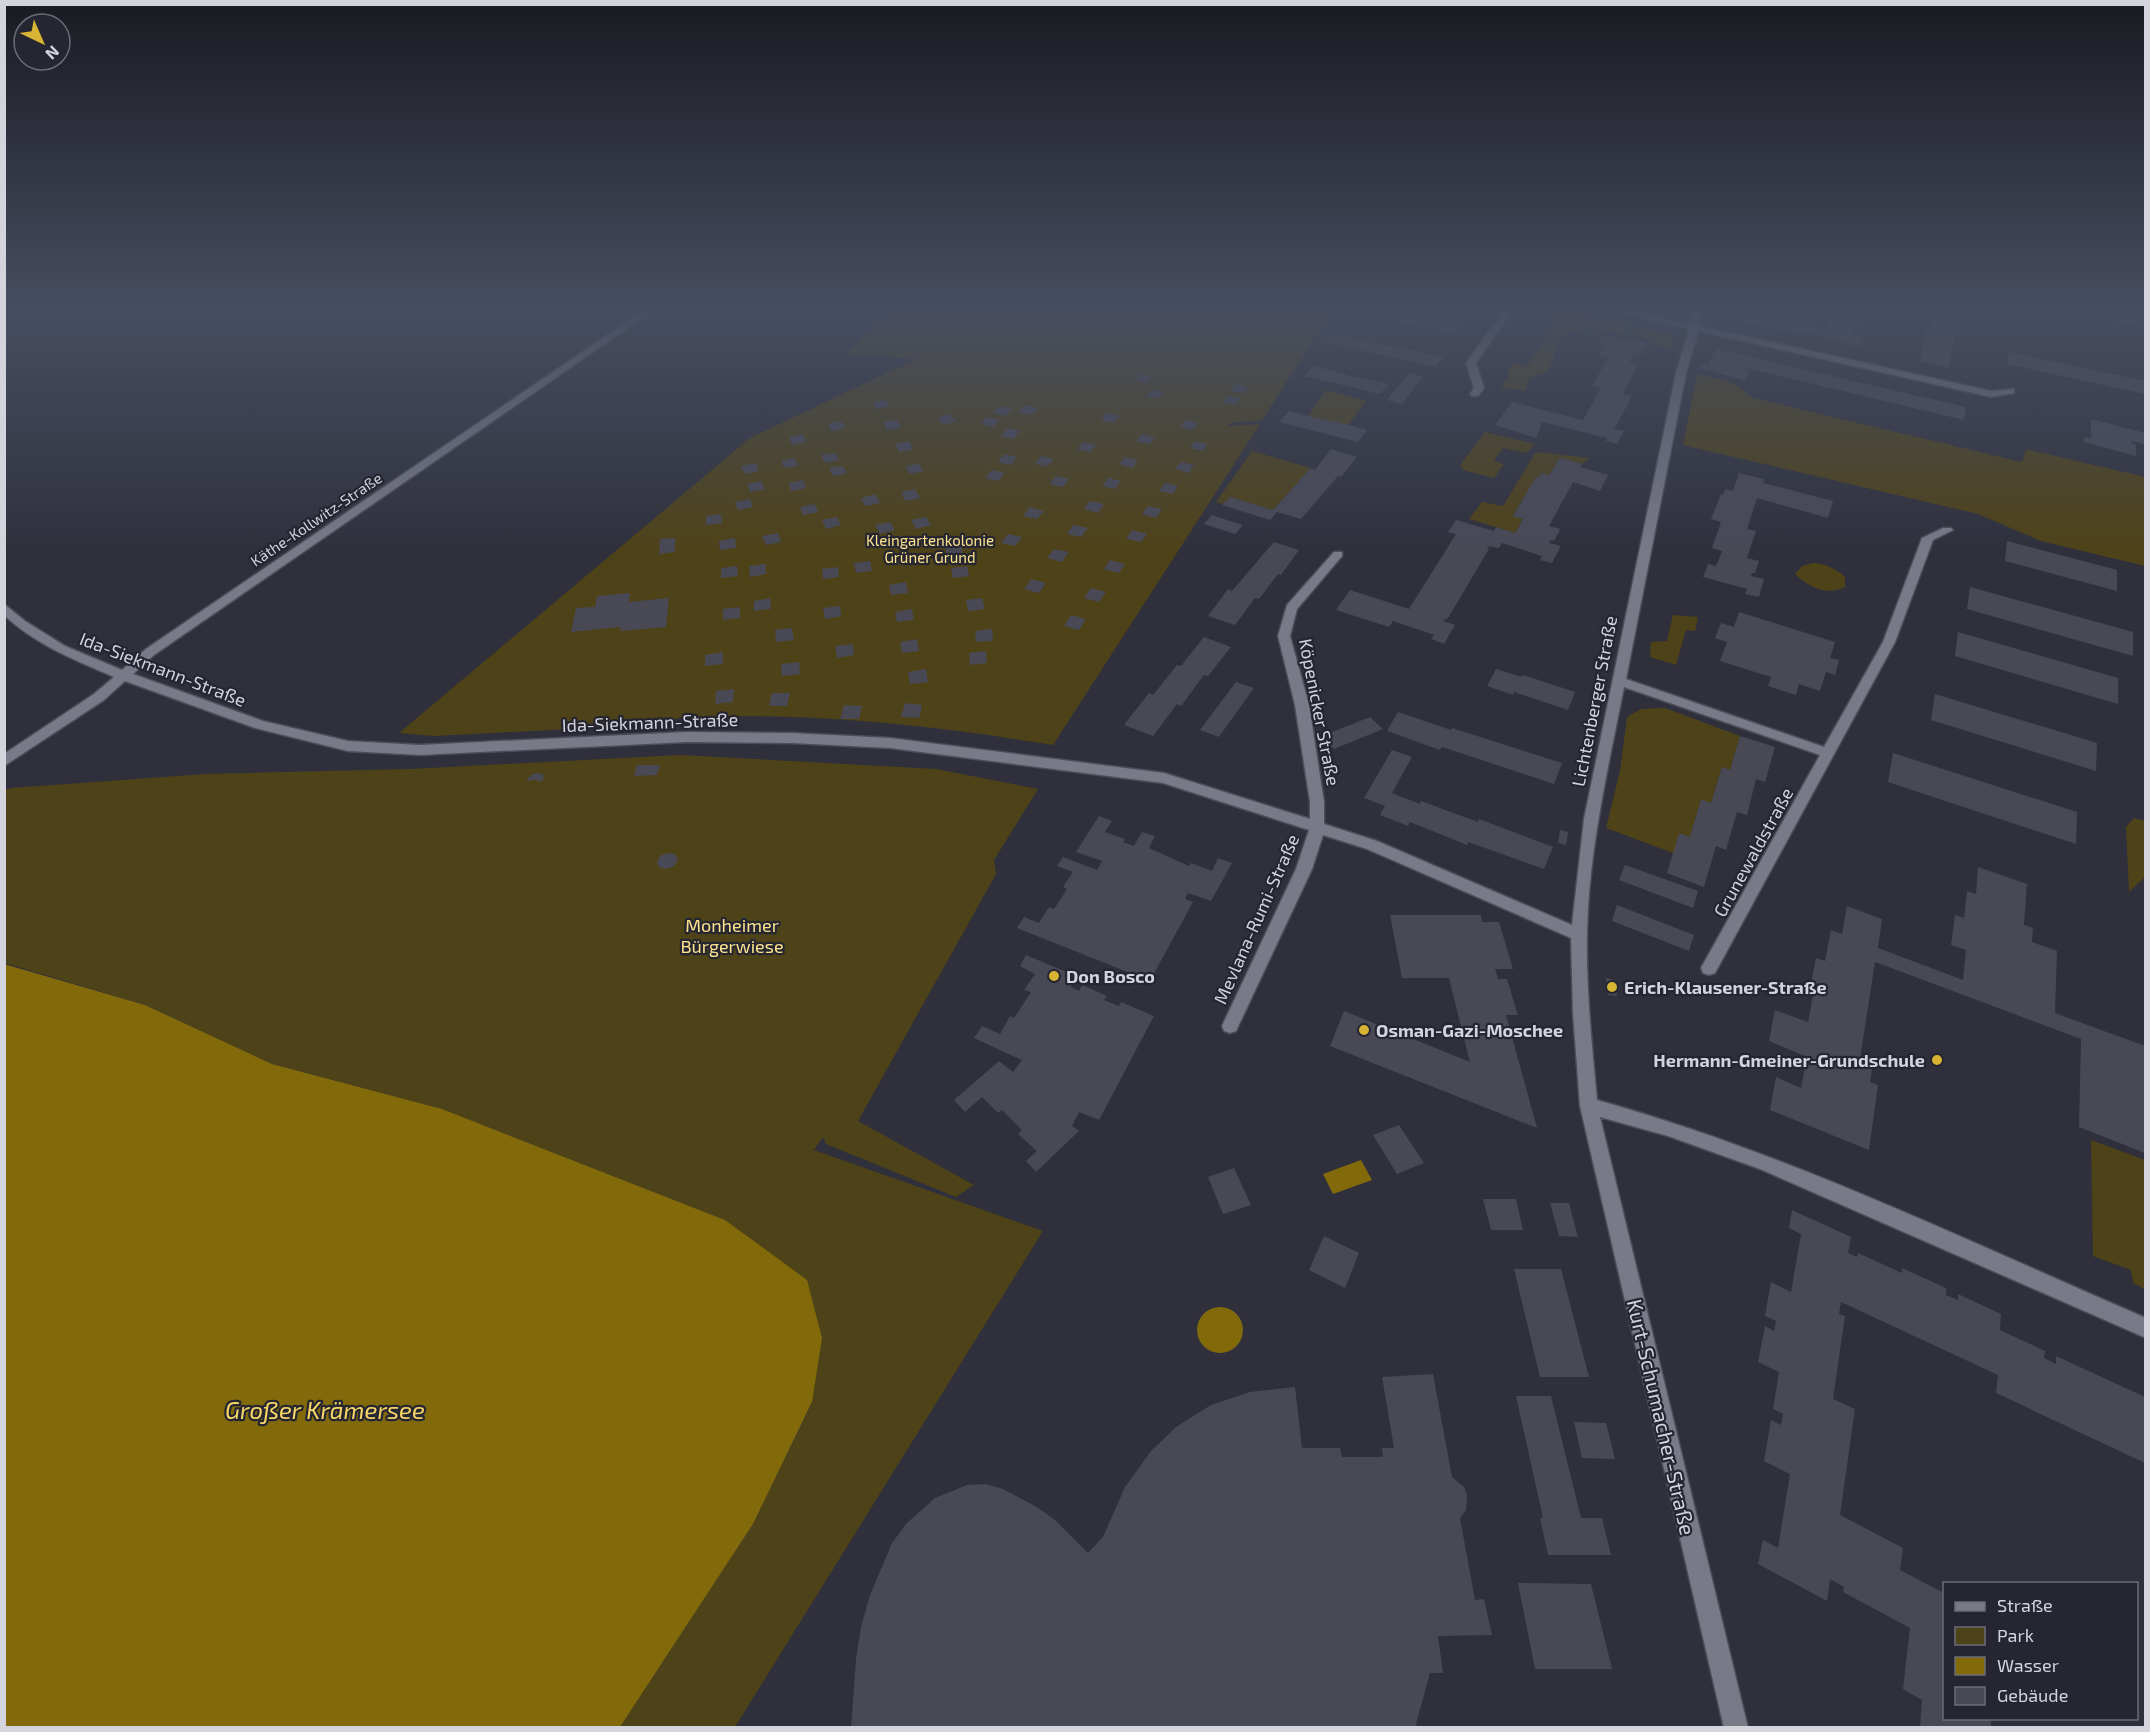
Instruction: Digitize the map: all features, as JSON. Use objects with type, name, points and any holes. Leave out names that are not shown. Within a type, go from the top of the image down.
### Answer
[{"type":"street","name":"Käthe-Kollwitz-Straße","points":[[4,761],[99,697],[150,652],[532,391]]},
{"type":"street","name":"Lichtenberger Straße","points":[[1589,1106],[1581,1013],[1579,935],[1590,819],[1677,391]]},
{"type":"street","points":[[1977,391],[1991,394],[2011,391]]},
{"type":"street","name":"Grunewaldstraße","points":[[1709,968],[1889,642],[1928,538],[1947,530]]},
{"type":"street","name":"Köpenicker Straße","points":[[1317,829],[1317,802],[1302,705],[1284,636],[1291,609],[1338,554]]},
{"type":"street","name":"Ida-Siekmann-Straße","points":[[4,608],[21,624],[61,649],[124,676],[260,725],[348,746],[420,750],[687,737],[792,738],[890,743],[1164,778],[1317,829]]},
{"type":"street","points":[[1619,681],[1828,753]]},
{"type":"street","points":[[1317,829],[1372,846],[1579,935]]},
{"type":"street","name":"Mevlana-Rumi-Straße","points":[[1230,1026],[1304,869],[1317,829]]},
{"type":"street","points":[[1589,1106],[1668,1128],[1764,1162],[2145,1328]]},
{"type":"street","name":"Kurt-Schumacher-Straße","points":[[1589,1106],[1736,1728]]},
{"type":"green space","name":"Kleingartenkolonie Grüner Grund","points":[[849,391],[1281,391],[1262,420],[1230,423],[1228,426],[1260,424],[1053,745],[960,731],[866,721],[771,716],[677,718],[668,724],[434,736],[399,733],[750,438]]},
{"type":"green space","points":[[1325,391],[1366,401],[1348,425],[1308,416]]},
{"type":"green space","points":[[1694,391],[1743,391],[1753,398],[2022,462],[2026,449],[2145,477],[2145,566],[2041,541],[1978,514],[1683,445]]},
{"type":"green space","points":[[1485,432],[1534,444],[1527,453],[1503,448],[1494,461],[1504,464],[1494,478],[1463,470],[1460,465]]},
{"type":"green space","points":[[1252,451],[1311,468],[1273,510],[1230,497],[1223,504],[1216,502]]},
{"type":"green space","points":[[1536,452],[1590,458],[1582,464],[1560,458],[1549,475],[1536,478],[1513,515],[1523,519],[1515,533],[1469,519],[1482,502],[1503,506]]},
{"type":"green space","points":[[1813,563],[1830,567],[1845,577],[1845,587],[1825,591],[1812,587],[1795,574],[1802,566]]},
{"type":"green space","points":[[1673,615],[1698,617],[1695,631],[1686,630],[1676,665],[1650,657],[1651,642],[1667,641]]},
{"type":"green space","points":[[1665,708],[1740,736],[1730,770],[1722,767],[1711,803],[1701,800],[1690,837],[1673,853],[1606,828],[1620,771],[1627,717],[1641,709]]},
{"type":"green space","name":"Monheimer Bürgerwiese","points":[[680,755],[936,769],[1038,789],[994,860],[996,874],[858,1121],[974,1185],[956,1197],[826,1144],[823,1137],[814,1150],[1043,1231],[735,1727],[620,1727],[753,1524],[812,1403],[725,1220],[442,1109],[272,1064],[145,1005],[5,963],[4,790],[205,774],[411,769]]},
{"type":"green space","points":[[2134,818],[2145,821],[2145,877],[2129,892],[2126,827]]},
{"type":"green space","points":[[2091,1140],[2145,1160],[2145,1289],[2133,1283],[2131,1270],[2093,1256]]},
{"type":"water","name":"Großer Krämersee","points":[[4,964],[145,1005],[272,1064],[442,1109],[725,1220],[807,1280],[822,1338],[812,1402],[753,1524],[620,1727],[5,1727]]},
{"type":"water","points":[[1361,1160],[1372,1180],[1333,1194],[1323,1174]]},
{"type":"water","points":[[1220,1307],[1236,1314],[1243,1330],[1236,1346],[1220,1353],[1204,1346],[1197,1330],[1204,1314]]},
{"type":"building","points":[[1150,391],[1163,392],[1158,399],[1146,396]]},
{"type":"building","points":[[1367,391],[1383,391],[1380,394]]},
{"type":"building","points":[[1394,391],[1412,391],[1402,404],[1387,400]]},
{"type":"building","points":[[1599,391],[1625,391],[1623,394],[1632,396],[1616,426],[1612,428],[1624,431],[1617,444],[1606,441],[1607,438],[1542,422],[1536,438],[1495,425],[1512,402],[1583,420]]},
{"type":"building","points":[[1842,391],[1896,391],[1966,407],[1964,420]]},
{"type":"building","points":[[2130,391],[2145,391],[2145,394]]},
{"type":"building","points":[[1227,396],[1240,398],[1236,405],[1223,403]]},
{"type":"building","points":[[886,400],[890,406],[876,409],[873,402]]},
{"type":"building","points":[[1026,405],[1038,408],[1032,415],[1019,412]]},
{"type":"building","points":[[999,406],[1012,409],[1005,416],[993,413]]},
{"type":"building","points":[[1289,411],[1367,430],[1358,442],[1279,422]]},
{"type":"building","points":[[1107,413],[1120,416],[1114,423],[1101,420]]},
{"type":"building","points":[[949,414],[956,421],[944,425],[937,418]]},
{"type":"building","points":[[987,417],[1000,420],[993,427],[981,424]]},
{"type":"building","points":[[2091,419],[2145,433],[2145,444],[2131,441],[2136,445],[2136,456],[2084,442],[2084,437],[2091,438]]},
{"type":"building","points":[[897,420],[901,427],[887,430],[883,422]]},
{"type":"building","points":[[1185,420],[1198,423],[1193,430],[1180,427]]},
{"type":"building","points":[[842,421],[845,428],[832,431],[828,424]]},
{"type":"building","points":[[1007,428],[1020,431],[1013,439],[1001,436]]},
{"type":"building","points":[[803,434],[806,442],[792,445],[789,437]]},
{"type":"building","points":[[1142,434],[1155,437],[1149,444],[1136,441]]},
{"type":"building","points":[[909,441],[913,449],[899,452],[895,444]]},
{"type":"building","points":[[1195,441],[1208,444],[1203,451],[1190,448]]},
{"type":"building","points":[[1083,442],[1096,445],[1090,452],[1077,449]]},
{"type":"building","points":[[1331,449],[1357,457],[1301,519],[1277,512],[1270,520],[1222,505],[1230,497],[1273,510],[1311,468],[1315,470]]},
{"type":"building","points":[[835,453],[839,460],[825,463],[821,455]]},
{"type":"building","points":[[1004,454],[1017,457],[1011,465],[998,462]]},
{"type":"building","points":[[1041,456],[1054,459],[1048,466],[1035,464]]},
{"type":"building","points":[[1125,457],[1138,460],[1133,468],[1119,464]]},
{"type":"building","points":[[795,458],[798,466],[784,468],[781,461]]},
{"type":"building","points":[[1560,458],[1582,464],[1580,467],[1608,475],[1600,491],[1573,482],[1549,526],[1560,529],[1554,541],[1551,540],[1549,543],[1561,546],[1552,563],[1540,560],[1542,556],[1502,543],[1499,548],[1487,546],[1489,549],[1448,618],[1443,621],[1455,625],[1444,644],[1431,639],[1434,635],[1393,621],[1389,627],[1336,610],[1350,590],[1409,609],[1456,534],[1448,532],[1456,520],[1494,531],[1496,527],[1515,533],[1523,519],[1513,516],[1536,477],[1538,478],[1541,473],[1549,475]]},
{"type":"building","points":[[1181,462],[1194,465],[1189,473],[1175,469]]},
{"type":"building","points":[[756,463],[759,471],[745,474],[741,466]]},
{"type":"building","points":[[919,464],[924,471],[910,474],[905,466]]},
{"type":"building","points":[[843,466],[847,473],[833,476],[829,468]]},
{"type":"building","points":[[992,470],[1005,473],[998,481],[985,478]]},
{"type":"building","points":[[1739,473],[1764,479],[1763,483],[1833,501],[1828,518],[1757,498],[1747,529],[1756,531],[1747,558],[1759,561],[1755,573],[1751,576],[1764,579],[1759,597],[1745,594],[1747,589],[1703,577],[1708,564],[1716,566],[1722,551],[1712,548],[1721,522],[1711,519],[1721,494],[1723,495],[1725,489],[1733,491]]},
{"type":"building","points":[[1056,476],[1069,479],[1063,487],[1049,484]]},
{"type":"building","points":[[1108,478],[1121,481],[1115,489],[1102,486]]},
{"type":"building","points":[[803,480],[806,488],[791,491],[789,483]]},
{"type":"building","points":[[761,481],[765,489],[750,492],[747,484]]},
{"type":"building","points":[[1165,483],[1178,486],[1173,494],[1159,491]]},
{"type":"building","points":[[915,489],[920,498],[905,501],[901,492]]},
{"type":"building","points":[[876,494],[880,503],[865,506],[861,498]]},
{"type":"building","points":[[750,499],[753,507],[738,510],[735,502]]},
{"type":"building","points":[[1090,501],[1104,504],[1098,513],[1084,509]]},
{"type":"building","points":[[815,504],[818,512],[803,515],[800,507]]},
{"type":"building","points":[[1148,506],[1162,509],[1156,518],[1142,514]]},
{"type":"building","points":[[1030,507],[1044,511],[1037,519],[1023,516]]},
{"type":"building","points":[[721,514],[722,523],[706,525],[706,516]]},
{"type":"building","points":[[1212,515],[1243,525],[1235,534],[1204,524]]},
{"type":"building","points":[[837,517],[841,525],[826,529],[822,520]]},
{"type":"building","points":[[926,517],[931,525],[916,529],[911,520]]},
{"type":"building","points":[[890,522],[895,530],[880,534],[875,525]]},
{"type":"building","points":[[1073,525],[1088,528],[1081,537],[1067,534]]},
{"type":"building","points":[[1132,530],[1147,534],[1141,542],[1126,539]]},
{"type":"building","points":[[778,533],[781,542],[766,545],[762,536]]},
{"type":"building","points":[[1008,534],[1022,537],[1015,546],[1001,543]]},
{"type":"building","points":[[675,538],[675,552],[659,554],[660,539]]},
{"type":"building","points":[[735,538],[736,548],[720,550],[719,541]]},
{"type":"building","points":[[2007,541],[2117,570],[2117,591],[2005,561]]},
{"type":"building","points":[[1274,542],[1299,550],[1281,575],[1278,574],[1259,599],[1255,598],[1235,625],[1208,616],[1228,589],[1232,591]]},
{"type":"building","points":[[961,545],[963,554],[948,556],[945,547]]},
{"type":"building","points":[[1054,549],[1069,552],[1062,562],[1047,558]]},
{"type":"building","points":[[1110,560],[1125,564],[1119,573],[1104,569]]},
{"type":"building","points":[[870,561],[872,571],[856,573],[854,563]]},
{"type":"building","points":[[766,564],[766,574],[750,577],[749,566]]},
{"type":"building","points":[[737,566],[738,576],[721,578],[721,568]]},
{"type":"building","points":[[967,566],[969,576],[953,578],[951,568]]},
{"type":"building","points":[[838,567],[839,577],[823,579],[822,569]]},
{"type":"building","points":[[1031,579],[1046,583],[1039,593],[1024,589]]},
{"type":"building","points":[[906,582],[908,593],[891,595],[889,585]]},
{"type":"building","points":[[1970,587],[2133,632],[2133,656],[1967,609]]},
{"type":"building","points":[[1091,588],[1106,592],[1099,602],[1084,598]]},
{"type":"building","points":[[630,593],[629,602],[669,598],[666,627],[620,631],[621,627],[571,632],[576,608],[595,607],[597,596]]},
{"type":"building","points":[[770,598],[771,609],[754,611],[754,601]]},
{"type":"building","points":[[982,598],[985,609],[968,611],[966,600]]},
{"type":"building","points":[[840,606],[841,616],[825,619],[823,608]]},
{"type":"building","points":[[740,607],[740,618],[723,620],[723,609]]},
{"type":"building","points":[[912,609],[914,620],[897,622],[895,612]]},
{"type":"building","points":[[1739,612],[1835,642],[1830,658],[1839,660],[1835,675],[1826,672],[1820,691],[1799,684],[1796,695],[1768,686],[1771,677],[1720,661],[1727,642],[1715,638],[1721,623],[1734,627]]},
{"type":"building","points":[[1071,615],[1086,619],[1079,630],[1064,626]]},
{"type":"building","points":[[792,628],[794,640],[776,642],[775,630]]},
{"type":"building","points":[[992,629],[993,641],[976,642],[975,631]]},
{"type":"building","points":[[1958,632],[2118,678],[2118,704],[1955,656]]},
{"type":"building","points":[[1204,637],[1231,647],[1208,676],[1204,675],[1181,706],[1177,704],[1153,736],[1124,725],[1149,693],[1153,695],[1177,665],[1181,666]]},
{"type":"building","points":[[917,639],[919,651],[902,653],[900,642]]},
{"type":"building","points":[[853,644],[854,655],[837,658],[835,646]]},
{"type":"building","points":[[986,651],[987,663],[970,665],[969,653]]},
{"type":"building","points":[[723,652],[723,664],[705,666],[705,655]]},
{"type":"building","points":[[799,662],[800,674],[782,676],[781,664]]},
{"type":"building","points":[[926,669],[928,682],[910,684],[908,672]]},
{"type":"building","points":[[1496,669],[1575,692],[1568,710],[1514,692],[1513,695],[1487,686]]},
{"type":"building","points":[[1236,682],[1254,688],[1219,737],[1200,730]]},
{"type":"building","points":[[734,689],[733,702],[715,704],[716,691]]},
{"type":"building","points":[[772,693],[790,693],[787,706],[769,706]]},
{"type":"building","points":[[1935,694],[2097,743],[2096,771],[1931,720]]},
{"type":"building","points":[[905,703],[922,705],[919,718],[901,717]]},
{"type":"building","points":[[844,705],[862,706],[859,719],[840,719]]},
{"type":"building","points":[[1398,712],[1562,763],[1554,784],[1442,747],[1440,750],[1387,731]]},
{"type":"building","points":[[1370,717],[1383,729],[1334,749],[1322,736]]},
{"type":"building","points":[[1740,736],[1775,747],[1765,782],[1756,779],[1747,815],[1737,812],[1726,850],[1716,846],[1704,887],[1667,873],[1679,833],[1690,837],[1701,799],[1711,803],[1722,767],[1730,770]]},
{"type":"building","points":[[1392,750],[1412,757],[1392,793],[1478,822],[1479,819],[1553,847],[1544,869],[1468,842],[1467,845],[1410,822],[1408,826],[1380,815],[1385,806],[1364,798]]},
{"type":"building","points":[[1893,753],[2077,812],[2076,844],[1888,782]]},
{"type":"building","points":[[637,765],[660,765],[657,775],[634,776]]},
{"type":"building","points":[[538,773],[544,775],[542,782],[526,781],[531,775]]},
{"type":"building","points":[[1099,816],[1112,821],[1105,832],[1125,839],[1123,842],[1134,846],[1142,832],[1155,836],[1149,848],[1189,866],[1191,863],[1212,871],[1218,858],[1232,863],[1211,901],[1188,893],[1185,899],[1193,902],[1150,981],[1017,928],[1024,917],[1039,923],[1049,907],[1054,909],[1067,889],[1063,887],[1073,872],[1057,866],[1063,857],[1097,870],[1102,861],[1076,852]]},
{"type":"building","points":[[1560,830],[1568,832],[1566,845],[1558,843]]},
{"type":"building","points":[[670,853],[676,855],[678,860],[674,866],[666,869],[659,867],[657,862],[661,855]]},
{"type":"building","points":[[1625,865],[1698,891],[1693,908],[1619,880]]},
{"type":"building","points":[[1978,867],[2027,884],[2024,925],[2033,928],[2032,942],[2057,951],[2055,1013],[2145,1046],[2145,1153],[2079,1127],[2081,1039],[1875,962],[1860,1059],[1873,1063],[1870,1082],[1878,1085],[1869,1150],[1770,1110],[1776,1077],[1801,1088],[1807,1057],[1769,1041],[1775,1010],[1808,1022],[1814,991],[1810,989],[1816,958],[1825,961],[1831,930],[1842,934],[1847,906],[1882,919],[1878,948],[1963,980],[1966,950],[1951,945],[1955,915],[1964,918],[1967,891],[1976,894]]},
{"type":"building","points":[[1617,905],[1694,935],[1689,951],[1612,921]]},
{"type":"building","name":"Osman-Gazi-Moschee","points":[[1390,915],[1481,915],[1482,922],[1499,922],[1513,969],[1495,969],[1498,979],[1507,979],[1518,1015],[1506,1015],[1537,1128],[1330,1046],[1344,1011],[1470,1062],[1449,978],[1402,978]]},
{"type":"building","points":[[1026,955],[1078,977],[1071,987],[1079,991],[1082,985],[1107,996],[1104,1000],[1119,1006],[1121,1002],[1154,1016],[1099,1120],[1079,1112],[1072,1126],[1079,1131],[1036,1172],[1026,1161],[1037,1151],[1018,1134],[1022,1130],[1002,1110],[998,1113],[982,1097],[965,1112],[954,1100],[999,1061],[1013,1072],[1022,1060],[974,1038],[982,1026],[1000,1034],[1010,1016],[1014,1018],[1031,992],[1024,990],[1035,974],[1020,966]]},
{"type":"building","name":"Erich-Klausener-Straße","points":[[1606,978],[1615,980],[1617,996],[1608,995]]},
{"type":"building","points":[[1399,1125],[1424,1163],[1397,1174],[1373,1135]]},
{"type":"building","points":[[1234,1168],[1251,1205],[1223,1214],[1208,1177]]},
{"type":"building","points":[[1483,1199],[1516,1199],[1523,1230],[1491,1230]]},
{"type":"building","points":[[1550,1203],[1569,1203],[1578,1237],[1559,1236]]},
{"type":"building","points":[[1792,1210],[1851,1237],[1848,1253],[1857,1257],[1858,1253],[1902,1273],[1902,1268],[1946,1288],[1946,1295],[1958,1300],[1958,1294],[2001,1314],[2000,1330],[2045,1351],[2044,1358],[2056,1364],[2056,1356],[2145,1397],[2145,1463],[1996,1393],[1998,1375],[1841,1302],[1839,1314],[1845,1316],[1833,1399],[1855,1409],[1840,1515],[1903,1548],[1900,1570],[1943,1592],[1943,1720],[1991,1720],[1991,1728],[1920,1728],[1922,1700],[1903,1689],[1910,1628],[1843,1592],[1844,1587],[1830,1579],[1827,1601],[1758,1564],[1763,1540],[1778,1548],[1790,1474],[1764,1461],[1771,1420],[1781,1425],[1783,1414],[1773,1409],[1779,1372],[1758,1362],[1765,1326],[1774,1331],[1776,1321],[1765,1316],[1771,1282],[1791,1292],[1801,1234],[1789,1228]]},
{"type":"building","points":[[1324,1236],[1359,1253],[1345,1288],[1309,1270]]},
{"type":"building","points":[[1514,1269],[1561,1269],[1589,1377],[1540,1377]]},
{"type":"building","points":[[1433,1374],[1452,1477],[1464,1487],[1467,1495],[1466,1510],[1460,1518],[1475,1600],[1484,1599],[1492,1635],[1438,1636],[1443,1673],[1430,1673],[1416,1724],[1418,1728],[851,1728],[856,1659],[861,1627],[870,1595],[892,1543],[907,1523],[935,1498],[967,1485],[986,1484],[1003,1489],[1037,1507],[1055,1520],[1088,1553],[1103,1537],[1125,1487],[1151,1451],[1176,1427],[1211,1405],[1250,1392],[1295,1387],[1302,1448],[1340,1448],[1342,1457],[1383,1457],[1382,1448],[1394,1448],[1382,1377]]},
{"type":"building","points":[[1516,1396],[1551,1396],[1581,1518],[1602,1518],[1611,1555],[1548,1555],[1540,1518],[1543,1518]]},
{"type":"building","points":[[1574,1422],[1606,1423],[1615,1459],[1582,1458]]},
{"type":"building","points":[[1518,1583],[1591,1584],[1612,1669],[1535,1669]]},
{"type":"place","name":"Don Bosco","points":[[1054,976]]},
{"type":"place","name":"Erich-Klausener-Straße","points":[[1612,987]]},
{"type":"place","name":"Osman-Gazi-Moschee","points":[[1364,1030]]},
{"type":"place","name":"Hermann-Gmeiner-Grundschule","points":[[1937,1060]]}]
